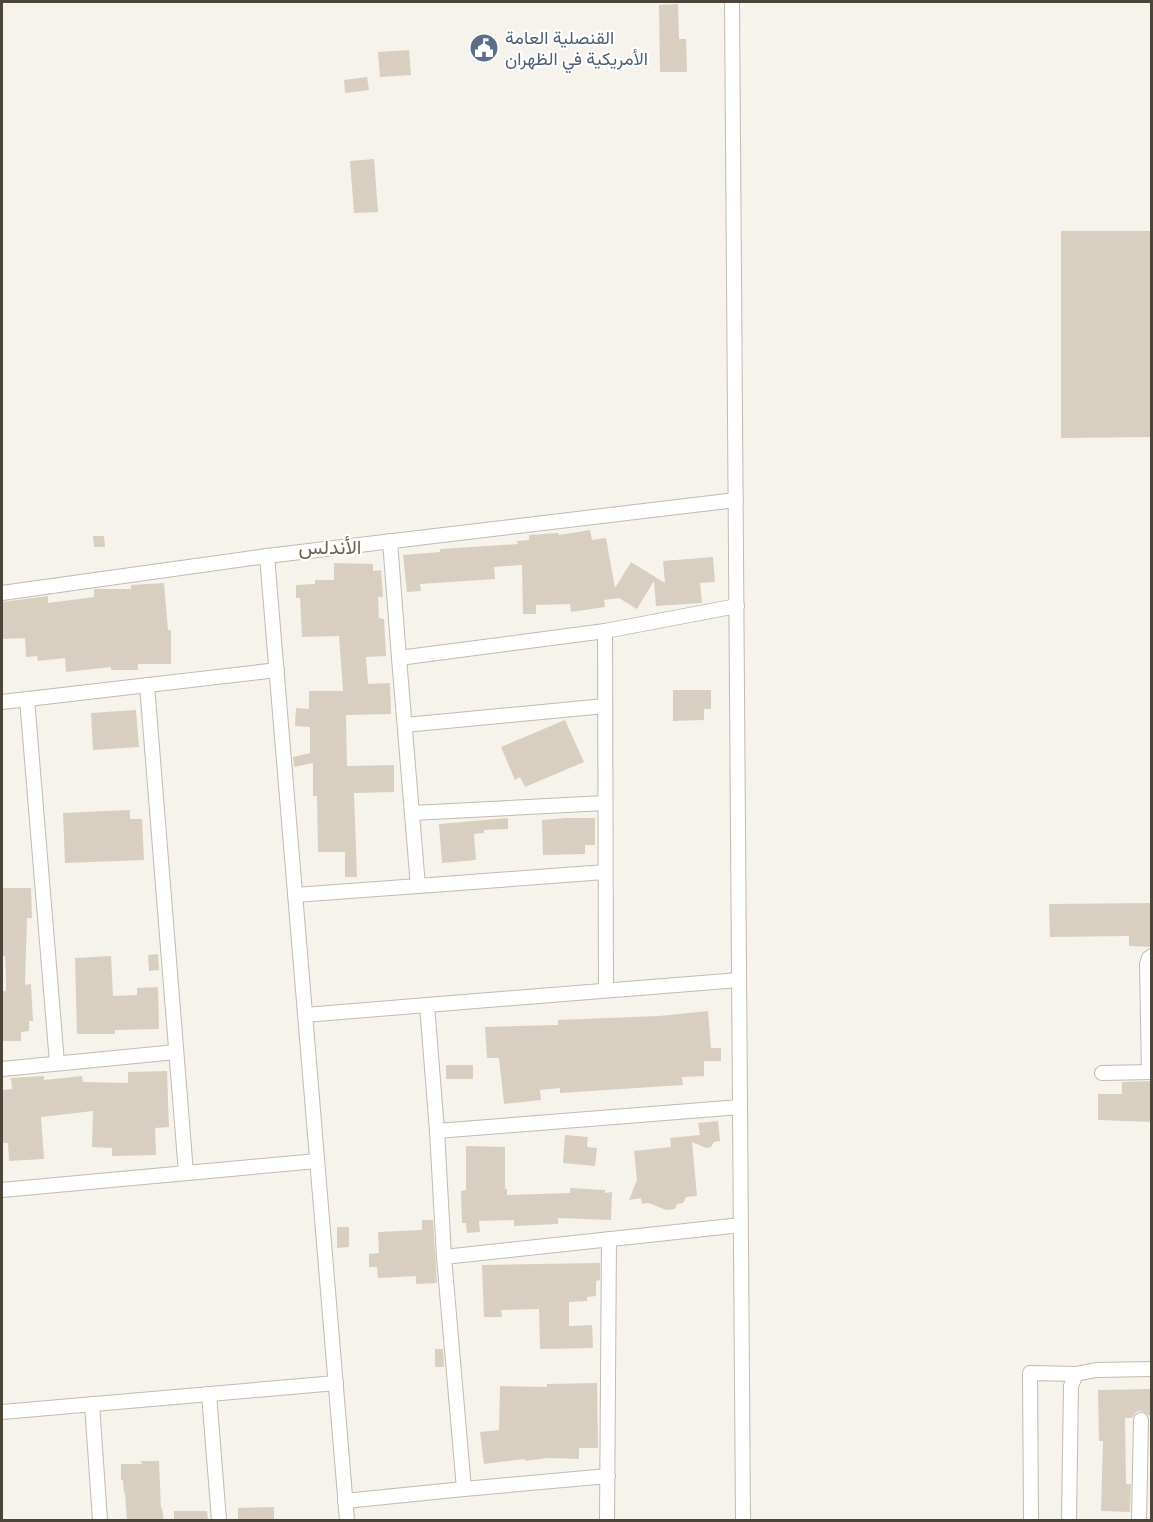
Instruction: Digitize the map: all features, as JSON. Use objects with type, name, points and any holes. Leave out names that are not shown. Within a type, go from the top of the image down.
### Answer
[{"type":"street","points":[[732,2],[743,1521]]},
{"type":"street","points":[[2,593],[267,556],[736,500]]},
{"type":"street","points":[[390,541],[418,886]]},
{"type":"street","points":[[267,556],[347,1521]]},
{"type":"street","points":[[399,658],[605,631],[736,606]]},
{"type":"street","points":[[605,631],[606,990]]},
{"type":"street","points":[[2,702],[277,670]]},
{"type":"street","points":[[147,685],[186,1173]]},
{"type":"street","points":[[27,699],[57,1064]]},
{"type":"street","points":[[405,725],[605,706]]},
{"type":"street","points":[[412,813],[605,802]]},
{"type":"street","points":[[295,895],[605,872]]},
{"type":"street","points":[[1102,1073],[1150,1072],[1147,964],[1149,958],[1152,957]]},
{"type":"street","points":[[305,1015],[739,980]]},
{"type":"street","points":[[427,1005],[444,1257],[464,1490]]},
{"type":"street","points":[[2,1069],[176,1052]]},
{"type":"street","points":[[437,1131],[740,1107]]},
{"type":"street","points":[[2,1190],[317,1161]]},
{"type":"street","points":[[444,1257],[741,1225]]},
{"type":"street","points":[[607,1521],[609,1239]]},
{"type":"street","points":[[1031,1521],[1030,1373],[1076,1374],[1096,1370],[1152,1369]]},
{"type":"street","points":[[1069,1521],[1071,1386],[1076,1374]]},
{"type":"street","points":[[2,1412],[336,1383]]},
{"type":"street","points":[[208,1394],[219,1521]]},
{"type":"street","points":[[92,1404],[100,1521]]},
{"type":"street","points":[[1138,1521],[1141,1420]]},
{"type":"street","points":[[345,1501],[608,1476]]},
{"type":"building","points":[[678,4],[679,39],[686,39],[687,72],[660,72],[659,5]]},
{"type":"building","points":[[409,50],[411,75],[380,77],[378,52]]},
{"type":"building","points":[[367,77],[369,90],[345,93],[344,80]]},
{"type":"building","points":[[374,159],[378,212],[354,213],[350,161]]},
{"type":"building","points":[[1061,231],[1152,231],[1152,437],[1061,438]]},
{"type":"building","points":[[590,530],[592,540],[606,538],[615,588],[631,562],[665,583],[663,561],[713,557],[715,582],[700,583],[702,603],[656,606],[654,581],[637,609],[619,598],[604,600],[605,607],[571,612],[570,604],[536,605],[536,614],[523,614],[522,565],[494,567],[495,579],[420,584],[421,591],[407,592],[403,555],[440,552],[440,549],[518,544],[517,541],[529,540],[529,535],[558,533],[559,535]]},
{"type":"building","points":[[93,536],[104,536],[105,547],[94,547]]},
{"type":"building","points":[[334,563],[373,564],[373,571],[381,570],[383,597],[378,597],[379,618],[384,619],[386,656],[366,657],[368,684],[390,683],[391,714],[346,715],[347,766],[394,765],[394,792],[354,793],[357,877],[345,877],[345,852],[318,852],[317,796],[313,796],[313,763],[294,767],[293,757],[310,753],[310,727],[295,726],[296,708],[309,709],[309,691],[343,691],[339,636],[302,637],[300,598],[296,598],[296,585],[315,584],[315,580],[334,580]]},
{"type":"building","points":[[164,583],[168,630],[171,630],[171,664],[138,664],[138,670],[111,670],[111,667],[66,672],[65,658],[38,661],[37,656],[26,657],[25,638],[2,639],[2,602],[48,596],[48,603],[94,597],[94,589],[131,589],[131,585]]},
{"type":"building","points":[[673,690],[711,690],[711,709],[704,709],[704,720],[673,721]]},
{"type":"building","points":[[136,710],[139,747],[93,750],[91,713]]},
{"type":"building","points":[[565,720],[584,762],[525,787],[520,777],[515,780],[501,747]]},
{"type":"building","points":[[130,810],[130,819],[142,819],[144,860],[65,863],[63,813]]},
{"type":"building","points":[[508,818],[508,829],[484,830],[484,833],[474,834],[476,860],[442,863],[439,824]]},
{"type":"building","points":[[595,818],[595,845],[585,845],[585,854],[543,855],[542,820]]},
{"type":"building","points":[[2,888],[31,888],[32,918],[27,918],[25,985],[31,984],[33,1021],[29,1021],[29,1031],[21,1032],[21,1041],[3,1041],[3,991],[6,991],[6,975],[5,956],[2,956]]},
{"type":"building","points":[[1152,903],[1150,947],[1129,946],[1129,936],[1050,937],[1049,904]]},
{"type":"building","points":[[158,954],[159,970],[149,971],[148,955]]},
{"type":"building","points":[[111,956],[113,996],[137,995],[137,988],[158,987],[159,1029],[115,1030],[115,1034],[77,1034],[75,958]]},
{"type":"building","points":[[708,1011],[711,1048],[721,1048],[721,1061],[704,1061],[704,1076],[682,1077],[683,1085],[560,1093],[560,1088],[540,1090],[541,1100],[504,1104],[499,1058],[487,1058],[485,1027],[558,1025],[558,1020],[659,1016]]},
{"type":"building","points":[[446,1065],[473,1065],[473,1079],[446,1079]]},
{"type":"building","points":[[167,1071],[169,1127],[155,1128],[156,1155],[112,1156],[112,1148],[92,1147],[93,1111],[41,1117],[44,1159],[9,1161],[8,1143],[2,1143],[2,1090],[12,1089],[11,1078],[44,1076],[44,1080],[82,1076],[83,1082],[128,1083],[128,1072]]},
{"type":"building","points":[[1152,1081],[1152,1122],[1098,1120],[1098,1094],[1122,1094],[1122,1082]]},
{"type":"building","points":[[718,1121],[720,1141],[706,1148],[692,1142],[697,1196],[686,1197],[683,1203],[677,1204],[675,1209],[666,1210],[649,1203],[642,1204],[641,1198],[629,1200],[637,1180],[634,1151],[671,1147],[670,1138],[700,1135],[698,1123]]},
{"type":"building","points":[[565,1135],[588,1137],[587,1147],[597,1148],[595,1166],[563,1163]]},
{"type":"building","points":[[466,1146],[505,1147],[507,1195],[570,1193],[570,1188],[612,1192],[611,1220],[558,1218],[558,1224],[514,1226],[514,1220],[479,1221],[480,1232],[467,1233],[466,1223],[462,1223],[461,1191],[466,1190]]},
{"type":"building","points":[[422,1220],[433,1220],[437,1283],[416,1284],[416,1276],[378,1278],[377,1267],[369,1267],[369,1254],[379,1253],[378,1232],[422,1230]]},
{"type":"building","points":[[337,1227],[349,1227],[349,1247],[337,1248]]},
{"type":"building","points":[[600,1263],[600,1280],[596,1281],[596,1296],[587,1297],[587,1301],[569,1302],[569,1326],[592,1325],[593,1348],[540,1349],[539,1309],[501,1310],[502,1317],[484,1317],[482,1265]]},
{"type":"building","points":[[435,1349],[443,1349],[444,1367],[435,1367]]},
{"type":"building","points":[[597,1383],[598,1448],[579,1448],[579,1459],[548,1458],[525,1461],[525,1459],[484,1464],[480,1432],[499,1430],[500,1386],[547,1387],[547,1384]]},
{"type":"building","points":[[1152,1389],[1152,1417],[1141,1411],[1136,1412],[1132,1418],[1125,1418],[1126,1484],[1131,1484],[1130,1512],[1101,1511],[1103,1441],[1099,1441],[1098,1390]]},
{"type":"building","points":[[141,1461],[159,1461],[161,1509],[164,1521],[127,1521],[121,1464],[142,1464]]},
{"type":"building","points":[[274,1507],[274,1521],[238,1521],[238,1508]]},
{"type":"building","points":[[174,1511],[207,1511],[208,1521],[174,1521]]},
{"type":"place","name":"القنصلية العامة الأمريكية في الظهران","points":[[484,48]]},
{"type":"district","name":"الأندلس","points":[[330,547]]}]
